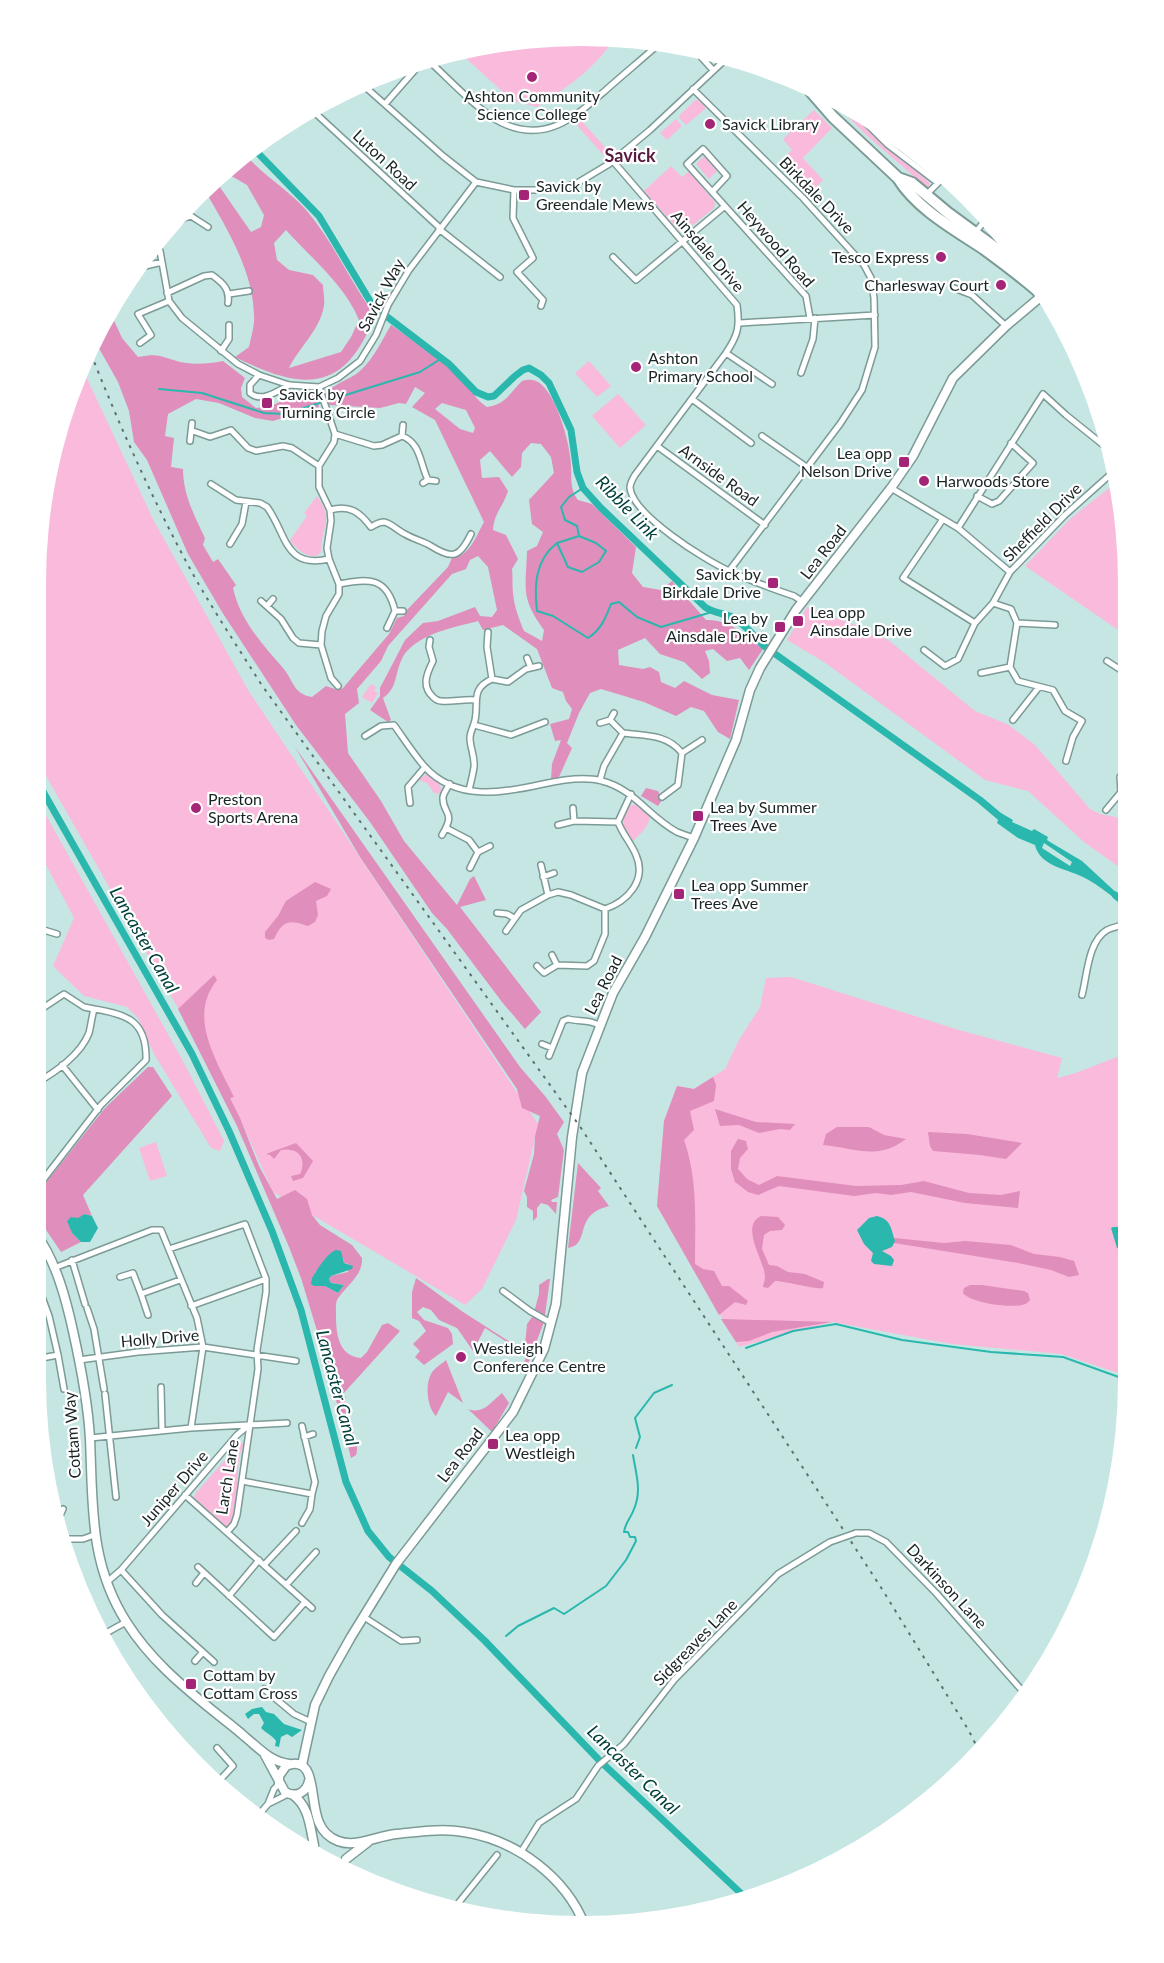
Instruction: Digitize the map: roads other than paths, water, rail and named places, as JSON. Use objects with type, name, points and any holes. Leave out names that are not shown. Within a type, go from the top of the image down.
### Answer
[{"type":"highway","points":[[821,103],[898,178],[905,190],[922,199],[1009,259]]},
{"type":"highway","points":[[973,236],[1022,277]]},
{"type":"street","points":[[436,67],[489,115],[502,123],[520,129],[546,129],[571,119],[651,51]]},
{"type":"street","points":[[705,61],[713,70]]},
{"type":"street","points":[[369,91],[476,182],[514,190],[536,190],[565,187],[587,177],[612,160],[650,130],[719,65]]},
{"type":"street","points":[[384,104],[411,75]]},
{"type":"street","name":"Birkdale Drive","points":[[693,89],[804,198],[864,265],[871,278],[874,315],[875,347],[862,390],[808,468],[729,571]]},
{"type":"street","name":"Luton Road","points":[[318,116],[440,228],[500,277]]},
{"type":"street","points":[[880,137],[922,169]]},
{"type":"street","name":"Heywood Road","points":[[712,192],[728,177],[703,149],[687,164],[712,192],[806,296],[812,318]]},
{"type":"street","name":"Ainsdale Drive","points":[[612,160],[737,305],[740,322]]},
{"type":"street","name":"Savick Way","points":[[319,387],[338,378],[360,361],[388,305],[409,270],[476,182]]},
{"type":"street","points":[[922,199],[939,182]]},
{"type":"street","points":[[514,190],[513,218],[533,258],[517,272],[543,300],[541,306]]},
{"type":"street","points":[[613,257],[636,280],[725,206]]},
{"type":"street","points":[[191,216],[208,227]]},
{"type":"street","points":[[973,236],[981,225]]},
{"type":"street","points":[[159,253],[168,301],[182,318],[221,351],[258,375],[289,385],[319,387],[335,434],[334,442],[319,466],[319,487],[330,510],[331,521],[327,548],[339,584],[339,594],[322,631],[321,645],[330,678],[338,686]]},
{"type":"street","points":[[151,265],[162,262]]},
{"type":"street","points":[[167,292],[204,276],[212,275],[223,283],[229,294],[228,303]]},
{"type":"street","points":[[954,288],[972,295],[1006,326]]},
{"type":"street","points":[[229,294],[249,291]]},
{"type":"street","points":[[141,343],[151,335],[138,314],[168,301]]},
{"type":"street","name":"Lea Road","points":[[302,1765],[315,1705],[329,1676],[402,1556],[513,1413],[544,1350],[556,1304],[572,1137],[582,1073],[613,993],[645,938],[694,838],[736,740],[755,678],[796,610],[891,488],[924,437],[953,378],[1006,326],[1038,301]]},
{"type":"street","points":[[803,602],[794,596],[729,571],[700,555],[653,519],[632,496],[631,481],[737,337],[740,322],[874,315]]},
{"type":"street","points":[[801,373],[813,339],[812,318]]},
{"type":"street","points":[[221,351],[229,339],[229,325]]},
{"type":"street","points":[[726,353],[772,384]]},
{"type":"street","points":[[258,375],[250,385],[250,393],[253,396],[261,398],[289,385]]},
{"type":"street","points":[[958,528],[1043,394],[1066,416],[1099,441]]},
{"type":"street","points":[[692,399],[751,443]]},
{"type":"street","points":[[227,422],[231,430],[248,448],[256,450],[283,446],[292,448],[319,466]]},
{"type":"street","points":[[190,441],[193,431],[192,423]]},
{"type":"street","points":[[402,436],[403,425]]},
{"type":"street","points":[[193,431],[210,437],[231,430]]},
{"type":"street","points":[[335,434],[374,446],[402,436]]},
{"type":"street","points":[[402,436],[414,444],[425,482],[436,481]]},
{"type":"street","points":[[762,436],[808,468]]},
{"type":"street","points":[[977,496],[992,504],[999,501],[1033,463],[1011,443]]},
{"type":"street","name":"Arnside Road","points":[[657,446],[765,525]]},
{"type":"street","name":"Sheffield Drive","points":[[924,650],[945,666],[958,659],[975,623],[993,603],[1010,572],[1065,515],[1107,478]]},
{"type":"street","points":[[211,484],[236,500],[260,503],[267,507],[294,555],[311,562],[329,559]]},
{"type":"street","points":[[212,495],[217,488]]},
{"type":"street","points":[[891,488],[958,528],[1010,572]]},
{"type":"street","points":[[230,544],[242,524],[246,502]]},
{"type":"street","points":[[330,510],[347,507],[355,510],[376,534]]},
{"type":"street","points":[[943,519],[903,578],[975,623]]},
{"type":"street","points":[[371,527],[379,522],[387,522],[407,536],[447,555],[454,555],[461,550],[471,534]]},
{"type":"street","points":[[234,537],[241,544]]},
{"type":"street","points":[[446,564],[447,555]]},
{"type":"street","points":[[339,584],[358,580],[374,581],[383,586],[389,592],[394,611],[387,628]]},
{"type":"street","points":[[267,606],[273,598]]},
{"type":"street","points":[[261,601],[281,619],[292,638],[299,643],[321,645]]},
{"type":"street","points":[[993,603],[1011,609],[1017,623],[1010,667],[1018,681],[1053,690],[1065,711],[1082,721],[1073,737],[1066,761]]},
{"type":"street","points":[[394,611],[403,611]]},
{"type":"street","points":[[1017,623],[1056,625]]},
{"type":"street","points":[[488,632],[487,648],[492,679]]},
{"type":"street","points":[[430,640],[429,647],[433,661],[426,676],[429,693],[441,701],[475,700]]},
{"type":"street","points":[[527,658],[531,668]]},
{"type":"street","points":[[1107,662],[1118,669]]},
{"type":"street","points":[[469,790],[474,757],[470,736],[476,715],[475,700],[478,692],[485,682],[492,679],[508,682],[519,674],[539,666]]},
{"type":"street","points":[[981,674],[1010,667]]},
{"type":"street","points":[[1013,720],[1039,687]]},
{"type":"street","points":[[600,723],[610,720],[614,713]]},
{"type":"street","points":[[610,720],[623,733],[665,738],[675,744],[682,753],[678,785],[662,797]]},
{"type":"street","points":[[474,725],[512,735],[545,722]]},
{"type":"street","points":[[365,736],[381,726],[394,725],[425,767],[436,777],[450,784],[484,793],[502,793],[569,779],[600,780],[616,785],[631,794],[677,832],[694,838]]},
{"type":"street","points":[[600,780],[604,766],[623,733]]},
{"type":"street","points":[[682,753],[702,740]]},
{"type":"street","points":[[401,788],[408,787],[425,767]]},
{"type":"street","points":[[442,835],[449,822],[443,795],[450,784]]},
{"type":"street","points":[[408,787],[410,803]]},
{"type":"street","points":[[506,931],[521,910],[548,894],[558,892],[571,895],[605,909],[625,899],[638,879],[639,865],[635,854],[623,837],[618,822],[631,794]]},
{"type":"street","points":[[1106,810],[1118,796]]},
{"type":"street","points":[[573,808],[574,822]]},
{"type":"street","points":[[558,825],[574,822],[618,822]]},
{"type":"street","points":[[446,828],[469,840],[478,852]]},
{"type":"street","points":[[470,868],[478,852],[490,846]]},
{"type":"street","points":[[541,865],[548,894]]},
{"type":"street","points":[[543,877],[554,873]]},
{"type":"street","points":[[537,966],[544,974],[557,965],[587,966],[594,962],[605,934],[605,909]]},
{"type":"street","points":[[497,913],[507,914],[514,918]]},
{"type":"street","points":[[1082,995],[1093,948],[1107,930],[1118,927]]},
{"type":"street","points":[[46,931],[57,934]]},
{"type":"street","points":[[552,955],[557,965]]},
{"type":"street","points":[[46,1006],[64,994],[84,1007],[125,1015],[135,1022],[146,1047],[146,1060],[98,1110],[46,1176]]},
{"type":"street","points":[[46,1076],[80,1049],[88,1034],[94,1009]]},
{"type":"street","points":[[549,1056],[563,1021],[585,1020],[599,1026]]},
{"type":"street","points":[[542,1044],[552,1048]]},
{"type":"street","points":[[62,1065],[98,1110]]},
{"type":"street","name":"Larch Lane","points":[[169,1250],[245,1224],[266,1279],[237,1515],[234,1524],[227,1532]]},
{"type":"street","points":[[54,1268],[158,1229],[163,1234],[201,1333],[202,1347],[190,1428]]},
{"type":"street","name":"Cottam Way","points":[[46,1250],[69,1311],[80,1360],[90,1438],[94,1536],[107,1582],[126,1622],[162,1668],[265,1755],[278,1762],[290,1764]]},
{"type":"street","name":"Holly Drive","points":[[72,1260],[94,1329],[116,1497]]},
{"type":"street","points":[[120,1277],[133,1273],[148,1315]]},
{"type":"street","points":[[192,1306],[266,1279]]},
{"type":"street","points":[[141,1294],[180,1280]]},
{"type":"street","points":[[503,1291],[551,1323]]},
{"type":"street","points":[[46,1308],[64,1389]]},
{"type":"street","name":"Holly Drive","points":[[80,1360],[202,1347],[258,1355]]},
{"type":"street","points":[[258,1355],[296,1361]]},
{"type":"street","points":[[46,1358],[58,1356]]},
{"type":"street","points":[[160,1386],[162,1431]]},
{"type":"street","name":"Larch Lane","points":[[249,1425],[287,1423]]},
{"type":"street","points":[[90,1438],[190,1428],[249,1425]]},
{"type":"street","name":"Juniper Drive","points":[[107,1582],[121,1570],[237,1435],[249,1425]]},
{"type":"street","points":[[302,1426],[315,1482],[310,1509],[302,1523]]},
{"type":"street","points":[[304,1437],[313,1434]]},
{"type":"street","points":[[242,1481],[312,1494]]},
{"type":"street","points":[[185,1495],[312,1608]]},
{"type":"street","points":[[264,1565],[296,1531]]},
{"type":"street","name":"Darkinson Lane","points":[[830,1542],[856,1533],[869,1533],[886,1542],[936,1593],[1020,1688]]},
{"type":"street","points":[[71,1539],[94,1536]]},
{"type":"street","name":"Sidgreaves Lane","points":[[520,1852],[539,1823],[572,1803],[594,1771],[624,1744],[674,1680],[778,1574],[830,1542]]},
{"type":"street","points":[[286,1585],[316,1552]]},
{"type":"street","points":[[229,1596],[259,1560]]},
{"type":"street","points":[[198,1567],[274,1637],[305,1602]]},
{"type":"street","points":[[121,1570],[162,1615],[214,1662]]},
{"type":"street","points":[[196,1583],[204,1573]]},
{"type":"street","points":[[364,1617],[401,1641],[417,1640]]},
{"type":"street","points":[[109,1631],[126,1622]]},
{"type":"street","points":[[195,1660],[204,1652]]},
{"type":"street","points":[[264,1689],[294,1714],[311,1722]]},
{"type":"street","name":"Lea Road","points":[[290,1764],[307,1741]]},
{"type":"street","points":[[218,1748],[233,1766],[222,1778]]},
{"type":"street","name":"Cottam Way","points":[[265,1755],[279,1784]]},
{"type":"street","points":[[262,1811],[279,1784],[281,1771],[290,1764],[302,1765],[308,1772],[320,1826],[345,1851],[345,1861]]},
{"type":"street","points":[[268,1804],[306,1789],[309,1780]]},
{"type":"street","points":[[279,1784],[299,1799],[306,1810],[313,1844]]},
{"type":"street","points":[[314,1845],[323,1839],[353,1843],[394,1834],[456,1831],[483,1837],[520,1852],[534,1861],[558,1884],[580,1916]]},
{"type":"street","points":[[346,1861],[371,1840]]},
{"type":"street","points":[[459,1902],[497,1856]]},
{"type":"water","points":[[1001,813],[1013,820],[1012,822],[1032,831],[1034,829],[1048,837],[1047,840],[1082,861],[1118,894],[1118,901],[1085,878],[1049,863],[1038,852],[1035,845],[1018,838],[997,823]],"holes":[[[1044,843],[1072,862],[1070,866],[1042,848]]]},
{"type":"water","points":[[85,1214],[92,1216],[98,1228],[90,1242],[81,1242],[72,1233],[67,1221],[71,1217],[78,1218]]},
{"type":"water","points":[[877,1216],[888,1222],[895,1241],[892,1247],[882,1251],[894,1260],[892,1266],[874,1264],[871,1261],[873,1253],[864,1244],[857,1230],[869,1218]]},
{"type":"water","points":[[1118,1227],[1118,1248],[1117,1248],[1111,1228]]},
{"type":"water","points":[[336,1250],[341,1251],[344,1263],[353,1266],[352,1269],[331,1276],[329,1279],[331,1283],[344,1285],[338,1293],[325,1286],[311,1284],[322,1262]]},
{"type":"water","points":[[262,1707],[284,1724],[302,1730],[292,1737],[287,1734],[281,1737],[279,1747],[275,1746],[275,1739],[261,1728],[264,1723],[259,1714],[254,1714],[248,1719],[245,1714],[252,1709]]},
{"type":"waterway","name":"Ribble Link","points":[[259,155],[319,216],[373,306],[449,364],[476,392],[488,397],[494,396],[515,376],[529,368],[549,383],[571,430],[577,472],[583,488],[705,607],[729,616],[745,626],[764,646],[980,800],[1005,821]]},
{"type":"waterway","points":[[159,389],[202,393],[264,413],[284,414],[420,372],[442,358]]},
{"type":"waterway","points":[[557,543],[579,536],[577,526],[565,520],[561,507],[569,497],[583,488]]},
{"type":"waterway","points":[[579,536],[596,543],[606,551],[599,562],[582,572],[568,567],[557,543],[540,565],[536,583],[537,611],[553,616],[588,638],[600,627],[611,604],[619,602],[637,617],[661,627],[712,612]]},
{"type":"waterway","name":"Lancaster Canal","points":[[46,797],[192,1054],[229,1131],[272,1231],[301,1310],[346,1482],[368,1531],[389,1557],[432,1591],[485,1641],[599,1760],[740,1892]]},
{"type":"waterway","points":[[746,1348],[793,1331],[836,1324],[902,1340],[991,1352],[1063,1357],[1118,1377]]},
{"type":"waterway","points":[[636,1448],[640,1437],[635,1418],[654,1393],[672,1385]]},
{"type":"waterway","points":[[506,1636],[518,1626],[554,1608],[564,1614],[606,1586],[626,1560],[636,1541],[635,1537],[630,1537],[628,1532],[624,1532],[638,1496],[633,1455]]},
{"type":"railway","points":[[94,362],[162,515],[197,582],[233,641],[261,684],[581,1128],[882,1589],[976,1744]]},
{"type":"place","name":"Ashton Community Science College","points":[[532,77]]},
{"type":"place","name":"Savick Library","points":[[710,124]]},
{"type":"place","name":"Savick by Greendale Mews","points":[[524,195]]},
{"type":"place","name":"Tesco Express","points":[[941,257]]},
{"type":"place","name":"Charlesway Court","points":[[1001,285]]},
{"type":"place","name":"Ashton Primary School","points":[[636,367]]},
{"type":"place","name":"Savick by Turning Circle","points":[[267,403]]},
{"type":"place","name":"Lea opp Nelson Drive","points":[[904,462]]},
{"type":"place","name":"Harwoods Store","points":[[924,481]]},
{"type":"place","name":"Savick by Birkdale Drive","points":[[773,583]]},
{"type":"place","name":"Lea opp Ainsdale Drive","points":[[798,621]]},
{"type":"place","name":"Lea by Ainsdale Drive","points":[[780,627]]},
{"type":"place","name":"Preston Sports Arena","points":[[196,808]]},
{"type":"place","name":"Lea by Summer Trees Ave","points":[[698,816]]},
{"type":"place","name":"Lea opp Summer Trees Ave","points":[[679,894]]},
{"type":"place","name":"Westleigh Conference Centre","points":[[461,1357]]},
{"type":"place","name":"Lea opp Westleigh","points":[[493,1444]]},
{"type":"place","name":"Cottam by Cottam Cross","points":[[191,1684]]},
{"type":"district","name":"Savick","points":[[630,156]]}]
